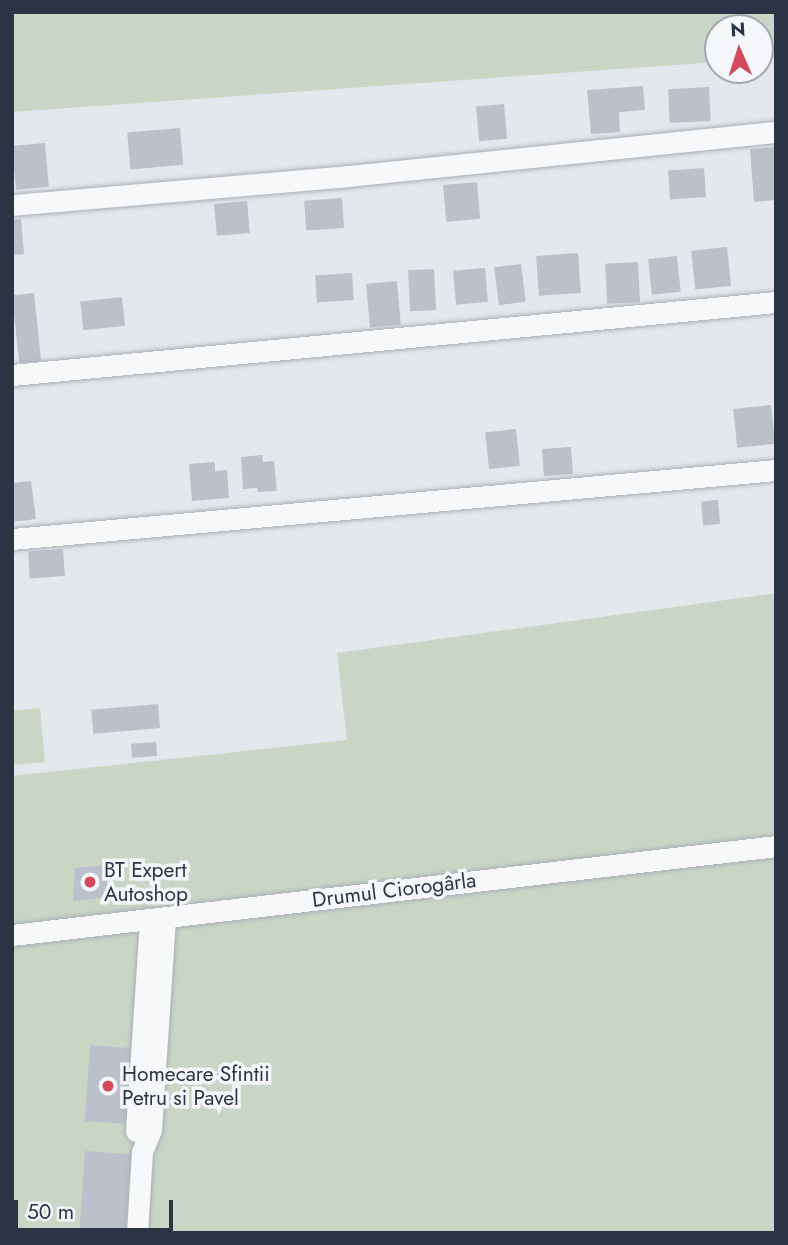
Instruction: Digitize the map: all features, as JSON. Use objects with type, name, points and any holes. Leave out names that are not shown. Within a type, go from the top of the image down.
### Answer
[{"type":"street","points":[[12,205],[348,176],[776,132]]},
{"type":"street","points":[[12,375],[776,302]]},
{"type":"street","points":[[12,539],[776,470]]},
{"type":"street","name":"Drumul Ciorogârla","points":[[12,935],[776,846]]},
{"type":"street","points":[[136,1131],[157,918]]},
{"type":"street","points":[[137,1233],[142,1152],[151,1130],[157,918]]},
{"type":"green space","points":[[12,12],[776,12],[776,58],[774,14],[704,14],[704,63],[12,112]]},
{"type":"green space","points":[[776,593],[776,1233],[12,1233],[12,776],[347,740],[337,653]]},
{"type":"green space","points":[[40,708],[45,762],[12,765],[12,711]]},
{"type":"building","points":[[643,86],[645,110],[619,112],[620,132],[591,134],[587,90]]},
{"type":"building","points":[[709,87],[711,121],[670,123],[668,89]]},
{"type":"building","points":[[504,104],[507,139],[479,141],[476,106]]},
{"type":"building","points":[[180,128],[183,165],[130,169],[127,133]]},
{"type":"building","points":[[45,143],[49,187],[16,190],[12,146]]},
{"type":"building","points":[[776,147],[776,200],[754,202],[750,149]]},
{"type":"building","points":[[704,168],[706,197],[670,199],[668,171]]},
{"type":"building","points":[[477,182],[480,219],[446,222],[443,185]]},
{"type":"building","points":[[342,198],[344,228],[306,231],[304,201]]},
{"type":"building","points":[[247,201],[250,233],[217,236],[214,204]]},
{"type":"building","points":[[21,219],[24,254],[12,255],[12,220]]},
{"type":"building","points":[[727,247],[731,286],[695,290],[691,251]]},
{"type":"building","points":[[578,253],[581,293],[539,296],[536,256]]},
{"type":"building","points":[[677,256],[681,292],[652,295],[648,259]]},
{"type":"building","points":[[638,262],[640,302],[607,304],[605,264]]},
{"type":"building","points":[[521,264],[526,302],[499,305],[494,267]]},
{"type":"building","points":[[485,268],[488,302],[456,305],[453,271]]},
{"type":"building","points":[[434,269],[436,310],[410,311],[408,270]]},
{"type":"building","points":[[352,273],[354,300],[317,303],[315,276]]},
{"type":"building","points":[[397,281],[401,325],[370,328],[366,284]]},
{"type":"building","points":[[34,293],[41,361],[19,363],[12,295]]},
{"type":"building","points":[[122,297],[125,326],[83,330],[80,301]]},
{"type":"building","points":[[771,405],[775,444],[737,448],[733,409]]},
{"type":"building","points":[[516,429],[520,466],[489,469],[485,432]]},
{"type":"building","points":[[571,447],[573,474],[544,476],[542,449]]},
{"type":"building","points":[[262,455],[263,462],[274,461],[277,491],[258,492],[257,488],[243,489],[241,457]]},
{"type":"building","points":[[215,462],[215,471],[227,470],[229,498],[192,501],[189,464]]},
{"type":"building","points":[[31,481],[36,519],[12,522],[12,483]]},
{"type":"building","points":[[718,500],[720,524],[703,525],[701,501]]},
{"type":"building","points":[[63,549],[65,576],[30,578],[28,551]]},
{"type":"building","points":[[158,704],[160,728],[93,734],[91,710]]},
{"type":"building","points":[[156,742],[157,756],[132,758],[131,744]]},
{"type":"building","name":"BT Expert Autoshop","points":[[106,865],[108,897],[73,901],[75,868]]},
{"type":"building","name":"Homecare Sfintii Petru si Pavel","points":[[90,1045],[130,1048],[125,1124],[85,1121]]},
{"type":"building","points":[[85,1151],[131,1154],[125,1233],[79,1233]]},
{"type":"place","name":"BT Expert Autoshop","points":[[90,882]]},
{"type":"place","name":"Homecare Sfintii Petru si Pavel","points":[[108,1086]]}]
